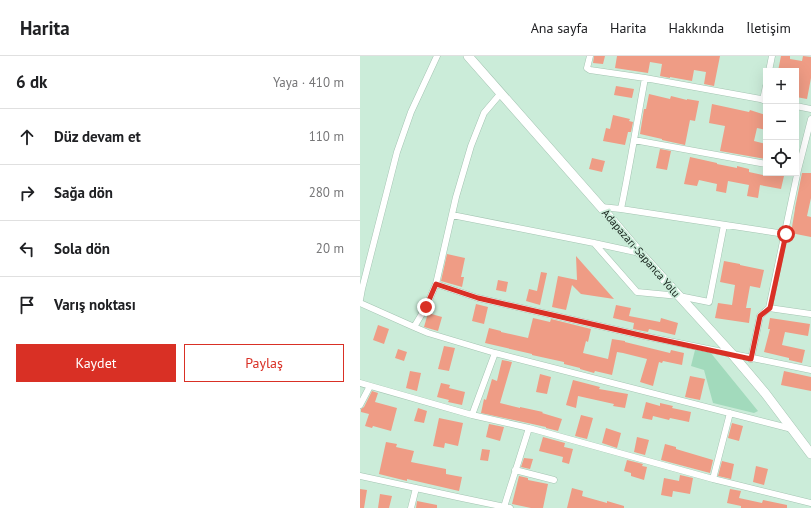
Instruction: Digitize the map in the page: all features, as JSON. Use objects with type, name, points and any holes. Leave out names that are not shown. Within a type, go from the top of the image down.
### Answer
[{"type":"main road","name":"Adapazarı-Sapanca Yolu","points":[[468,56],[640,253],[732,354],[808,446],[811,454]]},
{"type":"street","points":[[360,300],[397,152],[411,112],[437,56]]},
{"type":"street","points":[[590,56],[587,68],[590,70],[645,78],[763,100]]},
{"type":"street","points":[[770,68],[772,56]]},
{"type":"street","points":[[621,208],[629,174],[645,78]]},
{"type":"street","points":[[414,327],[426,307],[436,284],[452,215],[471,146],[484,113],[500,94]]},
{"type":"street","points":[[799,107],[811,109]]},
{"type":"street","points":[[799,163],[811,119]]},
{"type":"street","points":[[634,140],[763,163]]},
{"type":"street","points":[[751,359],[760,316],[770,308],[786,234],[796,176]]},
{"type":"street","points":[[601,207],[621,208],[786,234]]},
{"type":"street","points":[[452,215],[640,253]]},
{"type":"street","points":[[594,243],[637,292],[679,296],[709,302],[724,224]]},
{"type":"street","points":[[436,284],[478,298],[644,336],[811,370]]},
{"type":"street","points":[[360,303],[428,333],[495,353],[730,414],[792,428]]},
{"type":"street","points":[[770,308],[811,314]]},
{"type":"street","points":[[472,415],[495,353]]},
{"type":"street","points":[[360,383],[472,415],[529,428],[713,479],[811,503]]},
{"type":"street","points":[[360,405],[370,386]]},
{"type":"street","points":[[713,479],[730,414]]},
{"type":"street","points":[[360,476],[487,506],[507,507],[515,470],[529,428]]},
{"type":"street","points":[[515,470],[554,480]]},
{"type":"street","points":[[411,508],[416,488]]},
{"type":"green space","points":[[695,350],[710,352],[758,411],[754,413],[713,403],[704,370],[691,366]]},
{"type":"building","points":[[594,56],[605,56],[603,64],[593,63]]},
{"type":"building","points":[[617,56],[720,56],[714,86],[704,84],[706,72],[694,70],[692,81],[660,76],[662,64],[650,62],[648,73],[615,68]]},
{"type":"building","points":[[781,56],[790,56],[790,59],[802,61],[803,56],[811,57],[811,78],[807,99],[799,98],[799,68],[779,68]]},
{"type":"building","points":[[616,86],[634,89],[632,98],[614,95]]},
{"type":"building","points":[[649,94],[670,99],[671,96],[699,101],[695,121],[690,120],[685,145],[640,134],[644,109],[646,109]]},
{"type":"building","points":[[712,104],[749,112],[750,110],[763,114],[763,129],[757,128],[754,141],[763,143],[763,158],[720,151],[725,126],[709,123]]},
{"type":"building","points":[[613,115],[630,119],[629,121],[633,122],[631,132],[628,132],[625,145],[603,141],[606,128],[610,129]]},
{"type":"building","points":[[660,149],[671,151],[667,170],[656,168]]},
{"type":"building","points":[[690,157],[717,164],[749,169],[749,172],[763,176],[784,176],[781,189],[760,185],[758,198],[747,196],[749,185],[728,181],[726,193],[716,191],[717,184],[699,180],[697,186],[684,184]]},
{"type":"building","points":[[592,158],[605,161],[602,172],[589,169]]},
{"type":"building","points":[[802,173],[811,173],[811,198],[807,216],[811,217],[811,237],[791,233]]},
{"type":"building","points":[[447,254],[465,258],[461,277],[464,277],[462,287],[441,281]]},
{"type":"building","points":[[576,256],[614,299],[581,294],[572,285],[566,310],[552,307],[558,276],[577,280]]},
{"type":"building","points":[[724,261],[764,270],[760,288],[750,286],[746,308],[751,308],[749,323],[715,318],[718,303],[732,305],[735,285],[720,282]]},
{"type":"building","points":[[541,272],[547,273],[540,305],[526,301],[529,289],[537,291]]},
{"type":"building","points":[[498,280],[508,282],[506,292],[496,290]]},
{"type":"building","points":[[476,304],[488,307],[484,324],[472,321]]},
{"type":"building","points":[[616,305],[631,308],[629,316],[660,322],[661,318],[678,323],[675,335],[649,329],[648,332],[633,329],[634,323],[613,318]]},
{"type":"building","points":[[428,313],[442,317],[438,331],[424,327]]},
{"type":"building","points":[[533,318],[550,322],[551,319],[591,329],[588,342],[586,341],[583,353],[608,359],[612,339],[670,353],[671,350],[684,353],[682,365],[663,361],[662,363],[659,362],[653,386],[640,382],[647,359],[617,352],[612,375],[595,371],[594,373],[564,364],[564,362],[485,343],[489,328],[528,338]]},
{"type":"building","points":[[770,318],[810,324],[808,336],[785,332],[782,345],[805,350],[802,363],[764,352],[770,329],[768,329]]},
{"type":"building","points":[[378,325],[389,329],[384,344],[373,340]]},
{"type":"building","points":[[444,346],[455,348],[449,371],[438,369]]},
{"type":"building","points":[[398,349],[407,352],[404,361],[395,358]]},
{"type":"building","points":[[502,360],[512,362],[500,403],[543,412],[542,413],[562,419],[558,431],[481,413],[484,399],[486,400],[492,379],[497,381]]},
{"type":"building","points":[[410,371],[421,373],[417,391],[406,388]]},
{"type":"building","points":[[784,371],[811,377],[811,391],[781,385]]},
{"type":"building","points":[[540,374],[551,377],[547,394],[536,392]]},
{"type":"building","points":[[690,376],[705,379],[700,400],[685,397]]},
{"type":"building","points":[[573,380],[600,387],[599,389],[628,394],[625,408],[578,396],[576,408],[566,405]]},
{"type":"building","points":[[441,383],[450,385],[449,388],[465,392],[462,405],[448,402],[449,400],[437,397]]},
{"type":"building","points":[[372,391],[378,393],[375,402],[397,408],[391,431],[373,426],[372,428],[365,426],[369,414],[361,412],[361,409],[364,407]]},
{"type":"building","points":[[646,402],[660,406],[660,403],[673,406],[672,408],[691,412],[689,422],[670,418],[669,420],[653,416],[652,420],[642,418]]},
{"type":"building","points":[[418,408],[427,411],[424,423],[414,421]]},
{"type":"building","points":[[581,415],[593,418],[587,439],[575,436]]},
{"type":"building","points":[[439,418],[463,423],[458,446],[445,443],[444,448],[433,446]]},
{"type":"building","points":[[732,423],[743,426],[739,441],[728,438]]},
{"type":"building","points":[[489,424],[504,427],[500,441],[486,437]]},
{"type":"building","points":[[606,428],[621,433],[617,448],[602,443]]},
{"type":"building","points":[[543,437],[565,443],[564,447],[573,449],[569,464],[562,462],[563,457],[539,451]]},
{"type":"building","points":[[637,437],[649,440],[645,455],[634,452]]},
{"type":"building","points":[[386,442],[397,444],[396,447],[414,451],[411,462],[446,469],[446,474],[462,477],[459,491],[379,474]]},
{"type":"building","points":[[665,444],[676,447],[676,449],[713,460],[710,473],[661,460]]},
{"type":"building","points":[[482,449],[490,450],[488,461],[480,460]]},
{"type":"building","points":[[524,458],[533,459],[530,469],[521,467]]},
{"type":"building","points":[[627,460],[643,464],[642,466],[647,467],[644,480],[631,476],[631,473],[624,471]]},
{"type":"building","points":[[722,461],[734,464],[731,479],[718,476]]},
{"type":"building","points":[[756,466],[768,469],[764,485],[753,482]]},
{"type":"building","points":[[680,475],[693,478],[690,494],[673,491],[672,497],[661,495],[664,478],[679,481]]},
{"type":"building","points":[[519,476],[528,478],[528,480],[548,484],[543,508],[531,508],[512,504]]},
{"type":"building","points":[[572,488],[583,491],[582,496],[607,503],[607,501],[624,506],[624,508],[567,508]]},
{"type":"building","points":[[360,489],[367,490],[364,508],[360,508]]},
{"type":"building","points":[[730,489],[741,491],[739,498],[762,503],[763,500],[787,505],[787,508],[741,508],[741,506],[727,503]]},
{"type":"building","points":[[380,494],[392,496],[389,508],[378,508]]},
{"type":"building","points":[[417,501],[437,505],[437,508],[416,508]]},
{"type":"route","points":[[426,307],[436,284],[478,298],[751,359],[760,316],[770,308],[786,234]]}]
